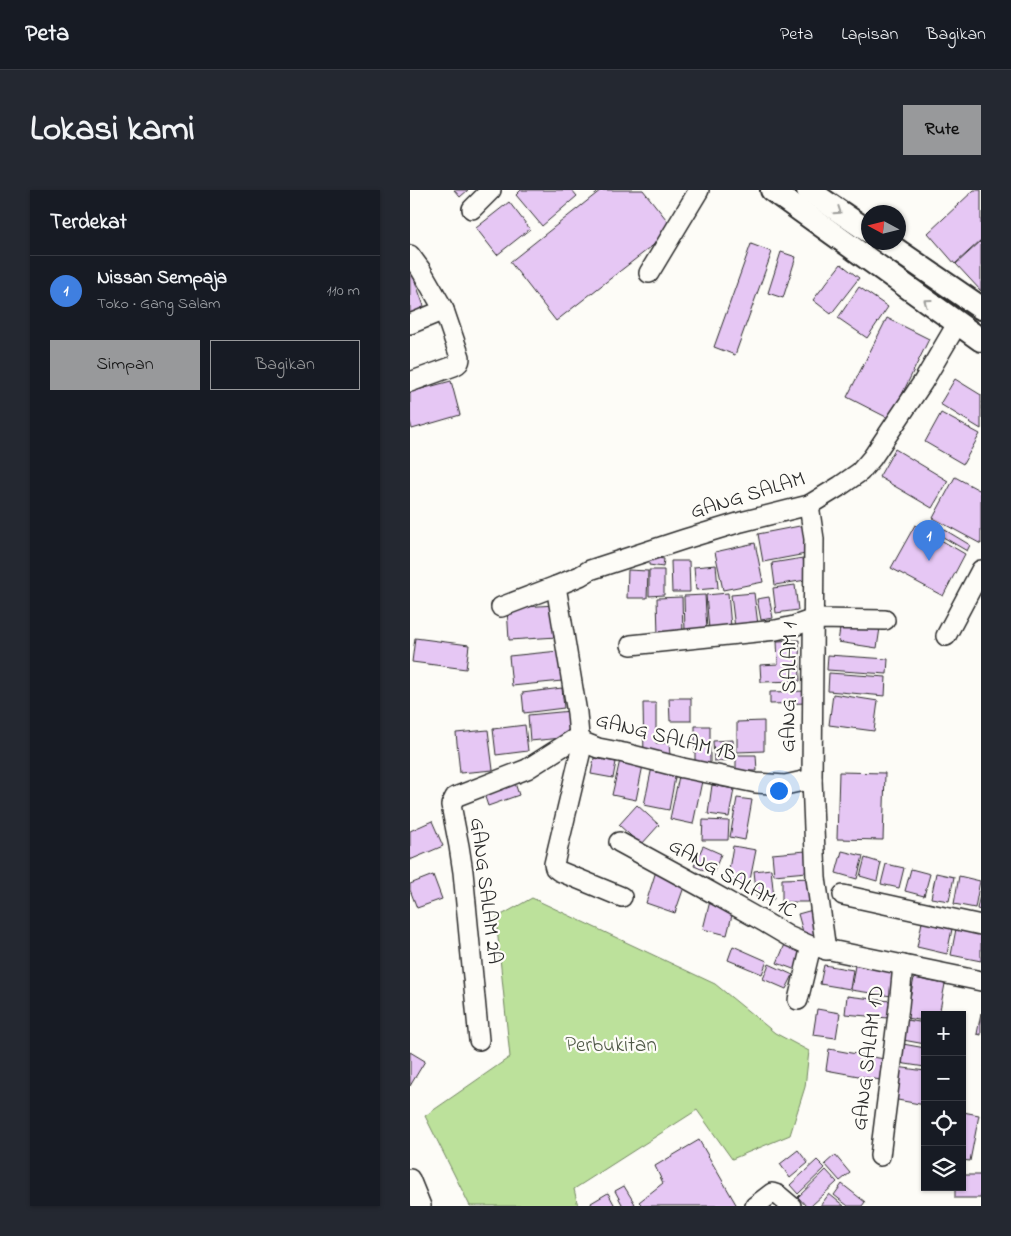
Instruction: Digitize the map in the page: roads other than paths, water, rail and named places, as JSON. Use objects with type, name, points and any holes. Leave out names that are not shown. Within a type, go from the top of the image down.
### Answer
[{"type":"main road","points":[[772,190],[981,340]]},
{"type":"main road","points":[[808,190],[861,226]]},
{"type":"main road","points":[[897,250],[981,308]]},
{"type":"street","points":[[472,209],[491,190]]},
{"type":"street","points":[[649,272],[699,190]]},
{"type":"street","points":[[410,255],[444,310],[460,357],[460,362],[454,366],[410,382]]},
{"type":"street","points":[[410,324],[444,310]]},
{"type":"street","name":"GANG SALAM","points":[[556,586],[590,570],[684,539],[741,522],[809,506],[860,472],[872,458],[923,382],[957,324]]},
{"type":"street","name":"GANG SALAM 1","points":[[809,506],[814,539],[812,779],[818,948]]},
{"type":"street","points":[[946,636],[981,570]]},
{"type":"street","points":[[501,607],[556,586]]},
{"type":"street","name":"GANG SALAM 1B","points":[[556,586],[581,739],[598,748],[763,784],[785,785],[812,779]]},
{"type":"street","points":[[631,645],[776,630],[814,619],[885,620]]},
{"type":"street","points":[[581,739],[554,864],[555,868],[622,897]]},
{"type":"street","name":"GANG SALAM 2A","points":[[479,1040],[463,872],[451,805],[455,798],[526,769],[581,739]]},
{"type":"street","name":"GANG SALAM 1C","points":[[619,842],[788,936],[818,948]]},
{"type":"street","points":[[843,894],[981,925]]},
{"type":"street","points":[[798,1000],[818,948],[981,981]]},
{"type":"street","name":"GANG SALAM 1D","points":[[880,1156],[899,1006],[902,965]]},
{"type":"street","points":[[410,1179],[421,1206]]},
{"type":"street","points":[[755,1206],[772,1193],[778,1195],[791,1206]]},
{"type":"place","name":"Nissan Sempaja","points":[[929,561]]},
{"type":"park label","name":"Perbukitan","points":[[611,1046]]}]
